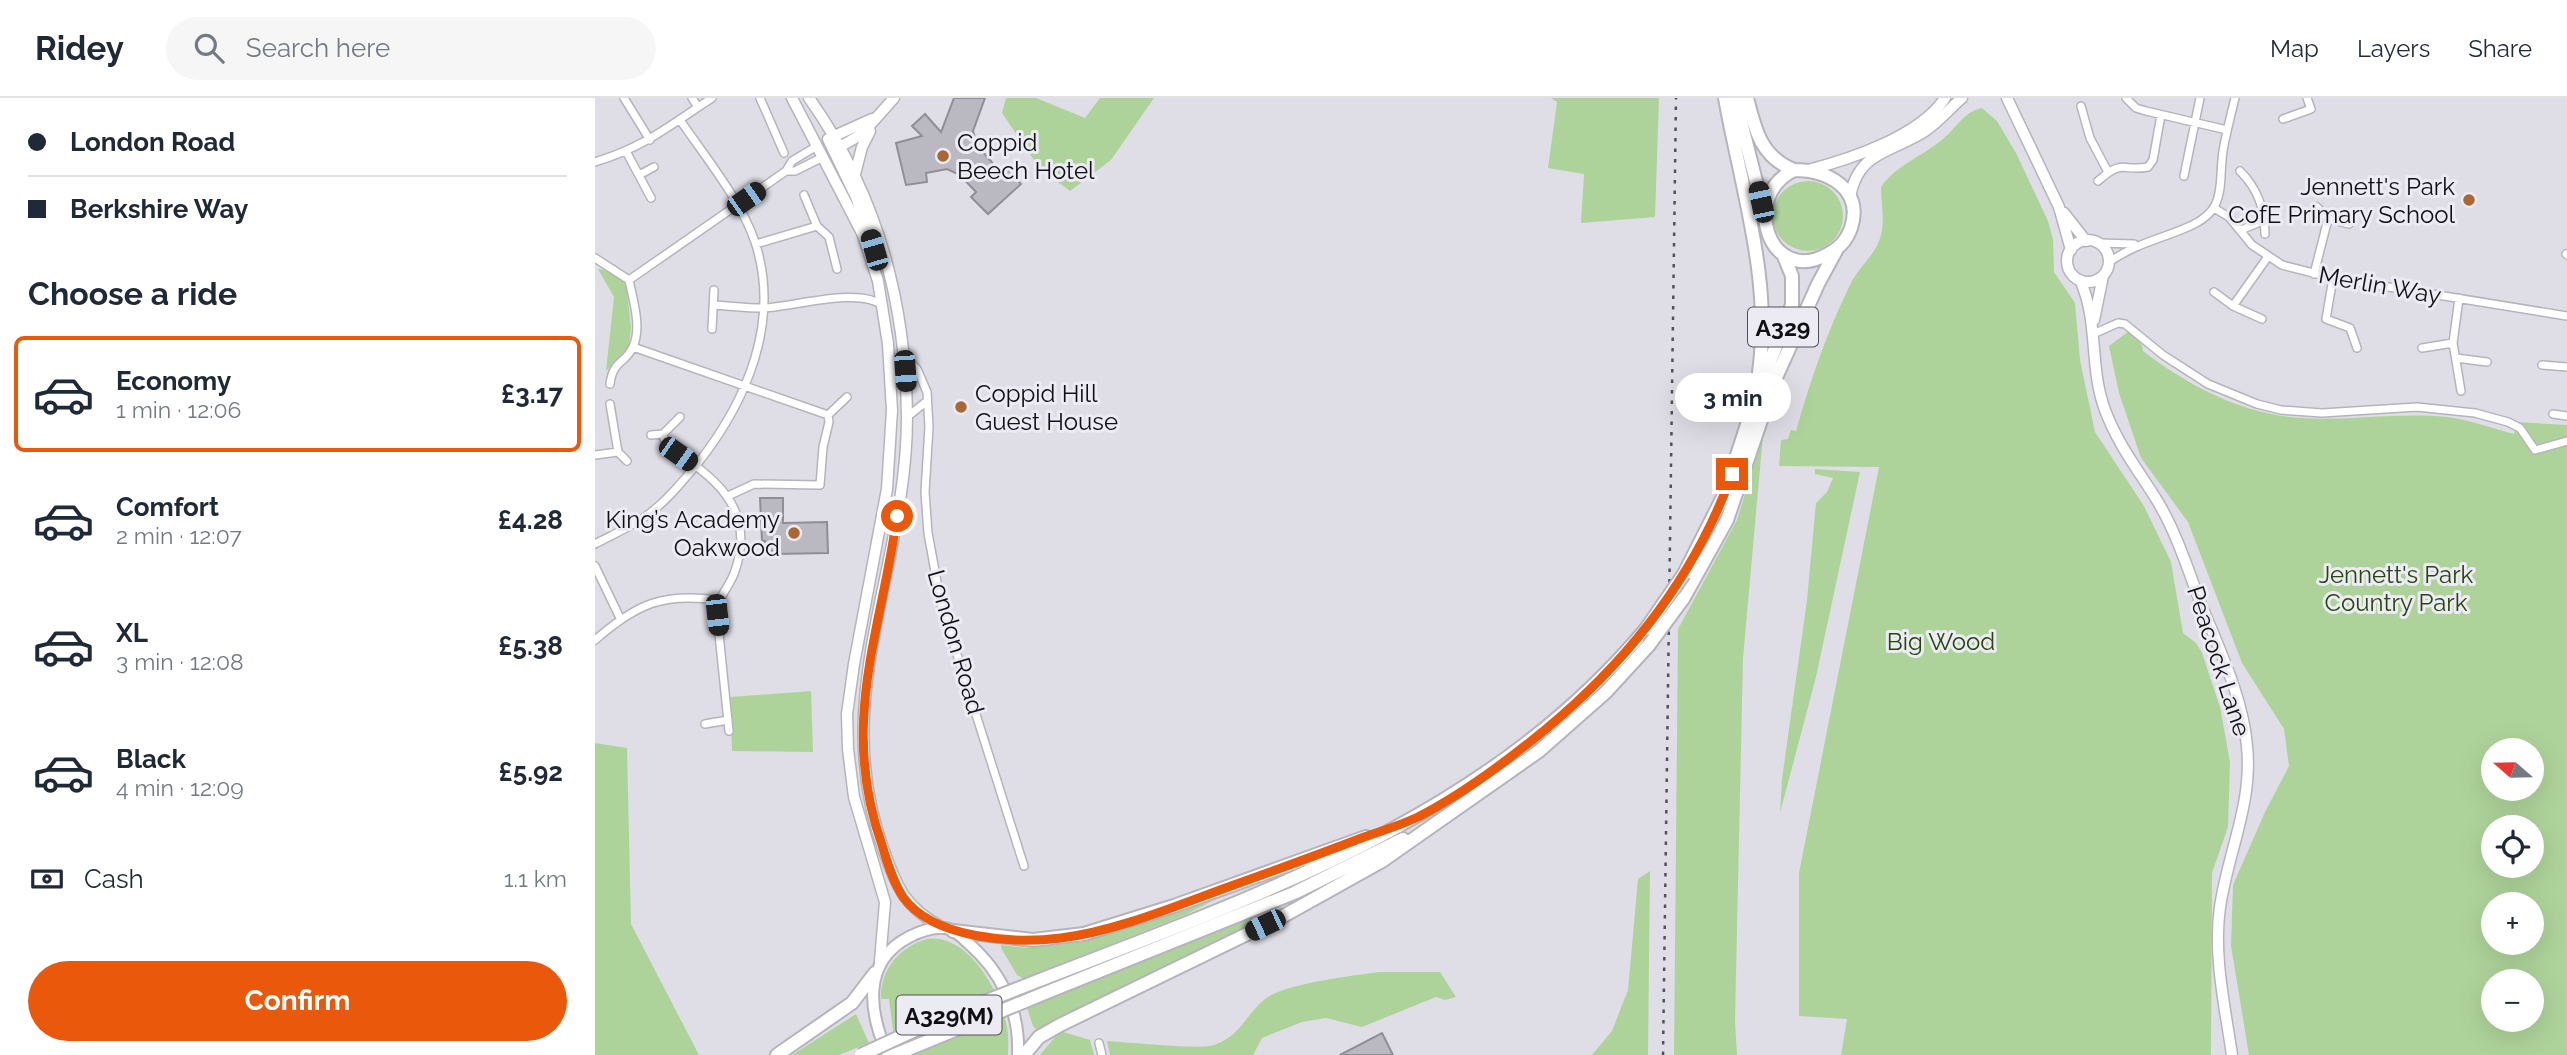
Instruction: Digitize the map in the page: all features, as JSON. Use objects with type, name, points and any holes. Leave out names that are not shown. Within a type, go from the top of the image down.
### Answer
[{"type":"highway","name":"A329","points":[[1725,98],[1752,236],[1763,316],[1762,354],[1755,400]]},
{"type":"highway","name":"A329","points":[[948,929],[1033,940],[1084,934],[1290,866],[1417,817],[1483,776],[1544,731],[1589,691],[1646,629],[1685,574],[1724,495],[1755,400],[1794,298],[1793,276],[1783,254],[1768,234],[1735,98]]},
{"type":"highway","points":[[1747,98],[1755,130],[1764,148],[1776,160],[1800,170],[1836,179],[1850,197]]},
{"type":"highway","points":[[1765,217],[1773,187],[1781,178],[1800,170]]},
{"type":"highway","name":"A329","points":[[1024,1055],[1039,1037],[1060,1025],[1338,887],[1382,861],[1519,766],[1564,731],[1606,692],[1649,645],[1683,599],[1727,520],[1774,382],[1818,284],[1852,225],[1850,197]]},
{"type":"highway","points":[[1783,254],[1795,260],[1809,261],[1837,249]]},
{"type":"highway","name":"A329(M)","points":[[861,1055],[940,1019],[1042,986],[1328,878],[1458,808]]},
{"type":"highway","name":"A329(M)","points":[[894,1055],[1042,986],[1300,877],[1417,817]]},
{"type":"highway","name":"A329(M)","points":[[778,1055],[852,1003],[877,967]]},
{"type":"main road","points":[[792,98],[863,235],[883,306],[892,410],[887,489],[856,651],[847,714],[854,797],[885,902],[877,967],[876,1016],[888,1055]]},
{"type":"main road","points":[[809,98],[838,148],[874,250],[872,262]]},
{"type":"main road","points":[[823,157],[862,134],[894,98]]},
{"type":"main road","points":[[1800,170],[1844,160],[1903,132],[1928,117],[1944,98]]},
{"type":"main road","points":[[1850,197],[1859,170],[1879,155],[1928,129],[1962,98]]},
{"type":"main road","points":[[1998,98],[2012,110]]},
{"type":"main road","points":[[2007,98],[2059,207],[2071,250],[2069,268],[2080,280],[2092,282],[2103,276],[2109,261],[2106,251],[2099,243],[2086,241],[2071,250]]},
{"type":"main road","points":[[817,146],[879,116]]},
{"type":"main road","points":[[855,174],[865,140],[879,116]]},
{"type":"main road","name":"London Road","points":[[838,148],[855,174],[883,247],[899,315],[907,417],[907,445],[894,539],[865,683],[864,761],[876,829],[897,886],[909,905],[948,929]]},
{"type":"main road","points":[[2059,207],[2086,241]]},
{"type":"main road","name":"Peacock Lane","points":[[2093,331],[2103,276]]},
{"type":"main road","name":"Peacock Lane","points":[[2080,280],[2087,294],[2103,406],[2119,443],[2173,531],[2234,690],[2244,726],[2248,775],[2245,806],[2220,910],[2220,968],[2232,1055]]},
{"type":"main road","points":[[877,967],[906,939],[948,929],[980,953],[1006,990],[1016,1023],[1018,1055]]},
{"type":"street","points":[[624,98],[650,140]]},
{"type":"street","points":[[692,98],[698,107]]},
{"type":"street","points":[[595,162],[627,153],[712,98]]},
{"type":"street","points":[[760,98],[784,153]]},
{"type":"street","points":[[2126,98],[2136,108],[2227,130]]},
{"type":"street","points":[[2184,176],[2200,98]]},
{"type":"street","points":[[2109,261],[2138,244],[2200,221],[2214,208],[2223,182],[2223,151],[2235,98]]},
{"type":"street","points":[[2283,119],[2311,109],[2307,98]]},
{"type":"street","points":[[2081,106],[2090,138],[2108,172]]},
{"type":"street","points":[[2098,181],[2122,165],[2148,167],[2153,160],[2161,115]]},
{"type":"street","points":[[595,544],[646,516],[667,498],[695,466],[732,415],[747,386],[757,351],[764,308],[763,281],[756,244],[745,218],[680,120]]},
{"type":"street","points":[[629,280],[737,206],[786,171],[792,161],[817,146]]},
{"type":"street","points":[[627,153],[651,198]]},
{"type":"street","points":[[786,171],[795,171],[823,157]]},
{"type":"street","points":[[639,175],[654,167]]},
{"type":"street","points":[[2240,171],[2251,181],[2260,197],[2265,234]]},
{"type":"street","points":[[804,195],[817,226],[829,237],[837,269]]},
{"type":"street","points":[[2317,207],[2329,219],[2349,224]]},
{"type":"street","name":"Merlin Way","points":[[2214,208],[2241,230],[2252,245],[2267,258],[2282,265],[2333,278],[2567,316]]},
{"type":"street","points":[[2314,274],[2329,219]]},
{"type":"street","points":[[2241,230],[2265,220]]},
{"type":"street","points":[[756,244],[817,226]]},
{"type":"street","points":[[2099,243],[2138,244]]},
{"type":"street","points":[[595,258],[629,280],[636,314],[633,347],[612,370],[610,384]]},
{"type":"street","points":[[2233,306],[2267,258]]},
{"type":"street","points":[[2333,278],[2326,319],[2350,328],[2357,348]]},
{"type":"street","points":[[712,329],[714,290]]},
{"type":"street","points":[[2214,292],[2233,306],[2262,319]]},
{"type":"street","points":[[714,305],[764,308],[856,298],[874,300],[883,306]]},
{"type":"street","points":[[2459,298],[2453,343],[2461,391]]},
{"type":"street","points":[[2093,331],[2118,323],[2125,324],[2163,355],[2199,378],[2257,404],[2301,412],[2417,407],[2451,409],[2508,422],[2520,428],[2535,450],[2567,441]]},
{"type":"street","points":[[2422,348],[2453,343]]},
{"type":"street","points":[[633,347],[828,415]]},
{"type":"street","name":"London Road","points":[[904,355],[917,369],[925,384],[928,413],[925,500],[941,604],[1024,866]]},
{"type":"street","points":[[2456,358],[2487,362]]},
{"type":"street","points":[[2542,365],[2567,367]]},
{"type":"street","points":[[828,415],[847,397]]},
{"type":"street","points":[[907,417],[927,401]]},
{"type":"street","points":[[610,404],[618,452],[627,461]]},
{"type":"street","points":[[916,410],[928,413]]},
{"type":"street","points":[[2553,414],[2567,416]]},
{"type":"street","points":[[728,496],[754,484],[820,485],[828,415]]},
{"type":"street","points":[[651,435],[663,434],[680,417]]},
{"type":"street","points":[[663,434],[666,446],[695,466],[728,496],[739,520],[741,547],[734,573],[718,600],[717,615],[729,731]]},
{"type":"street","points":[[595,455],[618,452]]},
{"type":"street","points":[[595,566],[620,618]]},
{"type":"street","points":[[595,640],[620,618],[653,602],[686,596],[718,600]]},
{"type":"street","points":[[705,724],[728,720]]},
{"type":"street","points":[[1099,1043],[1102,1055]]},
{"type":"green space","points":[[1006,98],[1036,98],[1085,118],[1100,98],[1154,98],[1111,160],[1070,191],[1040,169],[1002,113]]},
{"type":"green space","points":[[1551,98],[1659,98],[1655,217],[1581,223],[1584,174],[1548,168],[1557,102]]},
{"type":"green space","name":"Big Wood","points":[[1982,108],[1997,121],[2016,153],[2048,221],[2053,239],[2054,272],[2075,303],[2080,360],[2095,432],[2144,506],[2171,562],[2183,633],[2196,643],[2202,653],[2220,707],[2230,762],[2228,827],[2212,873],[2211,1055],[1841,1055],[1847,1019],[1799,1016],[1799,873],[1879,467],[1779,466],[1781,440],[1788,439],[1791,430],[1796,431],[1820,357],[1842,303],[1854,278],[1879,242],[1883,223],[1881,187],[1894,173],[1943,139],[1966,116]]},
{"type":"green space","points":[[1815,181],[1828,187],[1837,196],[1841,202],[1841,230],[1833,241],[1822,249],[1801,251],[1783,241],[1775,230],[1773,209],[1783,191],[1794,183]]},
{"type":"green space","points":[[598,269],[613,271],[626,283],[631,328],[629,347],[606,371],[614,297]]},
{"type":"green space","name":"Jennett's Park Country Park","points":[[2129,331],[2142,345],[2143,351],[2198,387],[2238,405],[2281,416],[2321,419],[2411,415],[2447,417],[2514,434],[2517,422],[2567,425],[2567,1055],[2249,1055],[2231,946],[2233,885],[2265,812],[2289,766],[2284,729],[2242,663],[2188,522],[2141,458],[2119,393],[2109,346]]},
{"type":"green space","points":[[1763,435],[1743,658],[1735,1021],[1737,1055],[1674,1055],[1678,629],[1737,520]]},
{"type":"green space","points":[[1815,469],[1860,472],[1816,677],[1780,813],[1782,779],[1807,600],[1816,503],[1827,492],[1833,478],[1815,474]]},
{"type":"green space","points":[[811,691],[813,752],[732,751],[730,697]]},
{"type":"green space","points":[[595,743],[627,748],[631,924],[699,1055],[595,1055]]},
{"type":"green space","points":[[1650,871],[1648,1055],[1592,1055],[1612,1031],[1628,990],[1638,879]]},
{"type":"green space","points":[[1216,899],[1187,914],[1024,979],[1017,975],[1001,948],[1001,945],[1026,948],[1068,944]]},
{"type":"green space","points":[[1253,918],[1254,925],[1037,1030],[1033,1026],[1027,1008]]},
{"type":"green space","points":[[927,939],[956,945],[969,955],[990,982],[1004,1013],[1008,1055],[906,1055],[893,1030],[889,999],[881,999],[882,988],[893,961],[908,948]]},
{"type":"green space","points":[[1379,972],[1440,972],[1456,997],[1445,1000],[1436,997],[1362,1027],[1326,1018],[1302,1022],[1262,1038],[1253,1055],[1110,1055],[1107,1041],[1179,1046],[1214,1045],[1231,1036],[1258,1005],[1275,993],[1320,981]]},
{"type":"green space","points":[[856,1014],[869,1043],[839,1055],[792,1055]]},
{"type":"green space","points":[[1060,1031],[1090,1040],[1094,1055],[1040,1055]]},
{"type":"building","name":"Coppid Beech Hotel","points":[[954,98],[985,98],[973,131],[977,145],[1000,172],[1006,167],[1021,184],[988,214],[971,197],[976,192],[960,175],[947,169],[926,173],[927,182],[906,185],[896,143],[922,136],[912,126],[925,114],[941,132]]},
{"type":"building","name":"King’s Academy Oakwood","points":[[760,498],[783,498],[783,523],[827,522],[828,553],[774,554],[773,551],[765,551]]},
{"type":"building","points":[[1382,1033],[1393,1055],[1340,1055]]},
{"type":"railway","points":[[1663,1055],[1676,98]]},
{"type":"place","name":"Coppid Beech Hotel","points":[[943,156]]},
{"type":"place","name":"Jennett's Park CofE Primary School","points":[[2469,200]]},
{"type":"place","name":"Coppid Hill Guest House","points":[[961,407]]},
{"type":"place","name":"King’s Academy Oakwood","points":[[794,533]]},
{"type":"route","points":[[897,516],[872,638],[863,712],[864,761],[876,829],[900,893],[909,905],[927,919],[953,930],[1033,940],[1095,931],[1290,866],[1417,817],[1506,761],[1577,702],[1646,629],[1685,574],[1703,542],[1732,474]]}]
